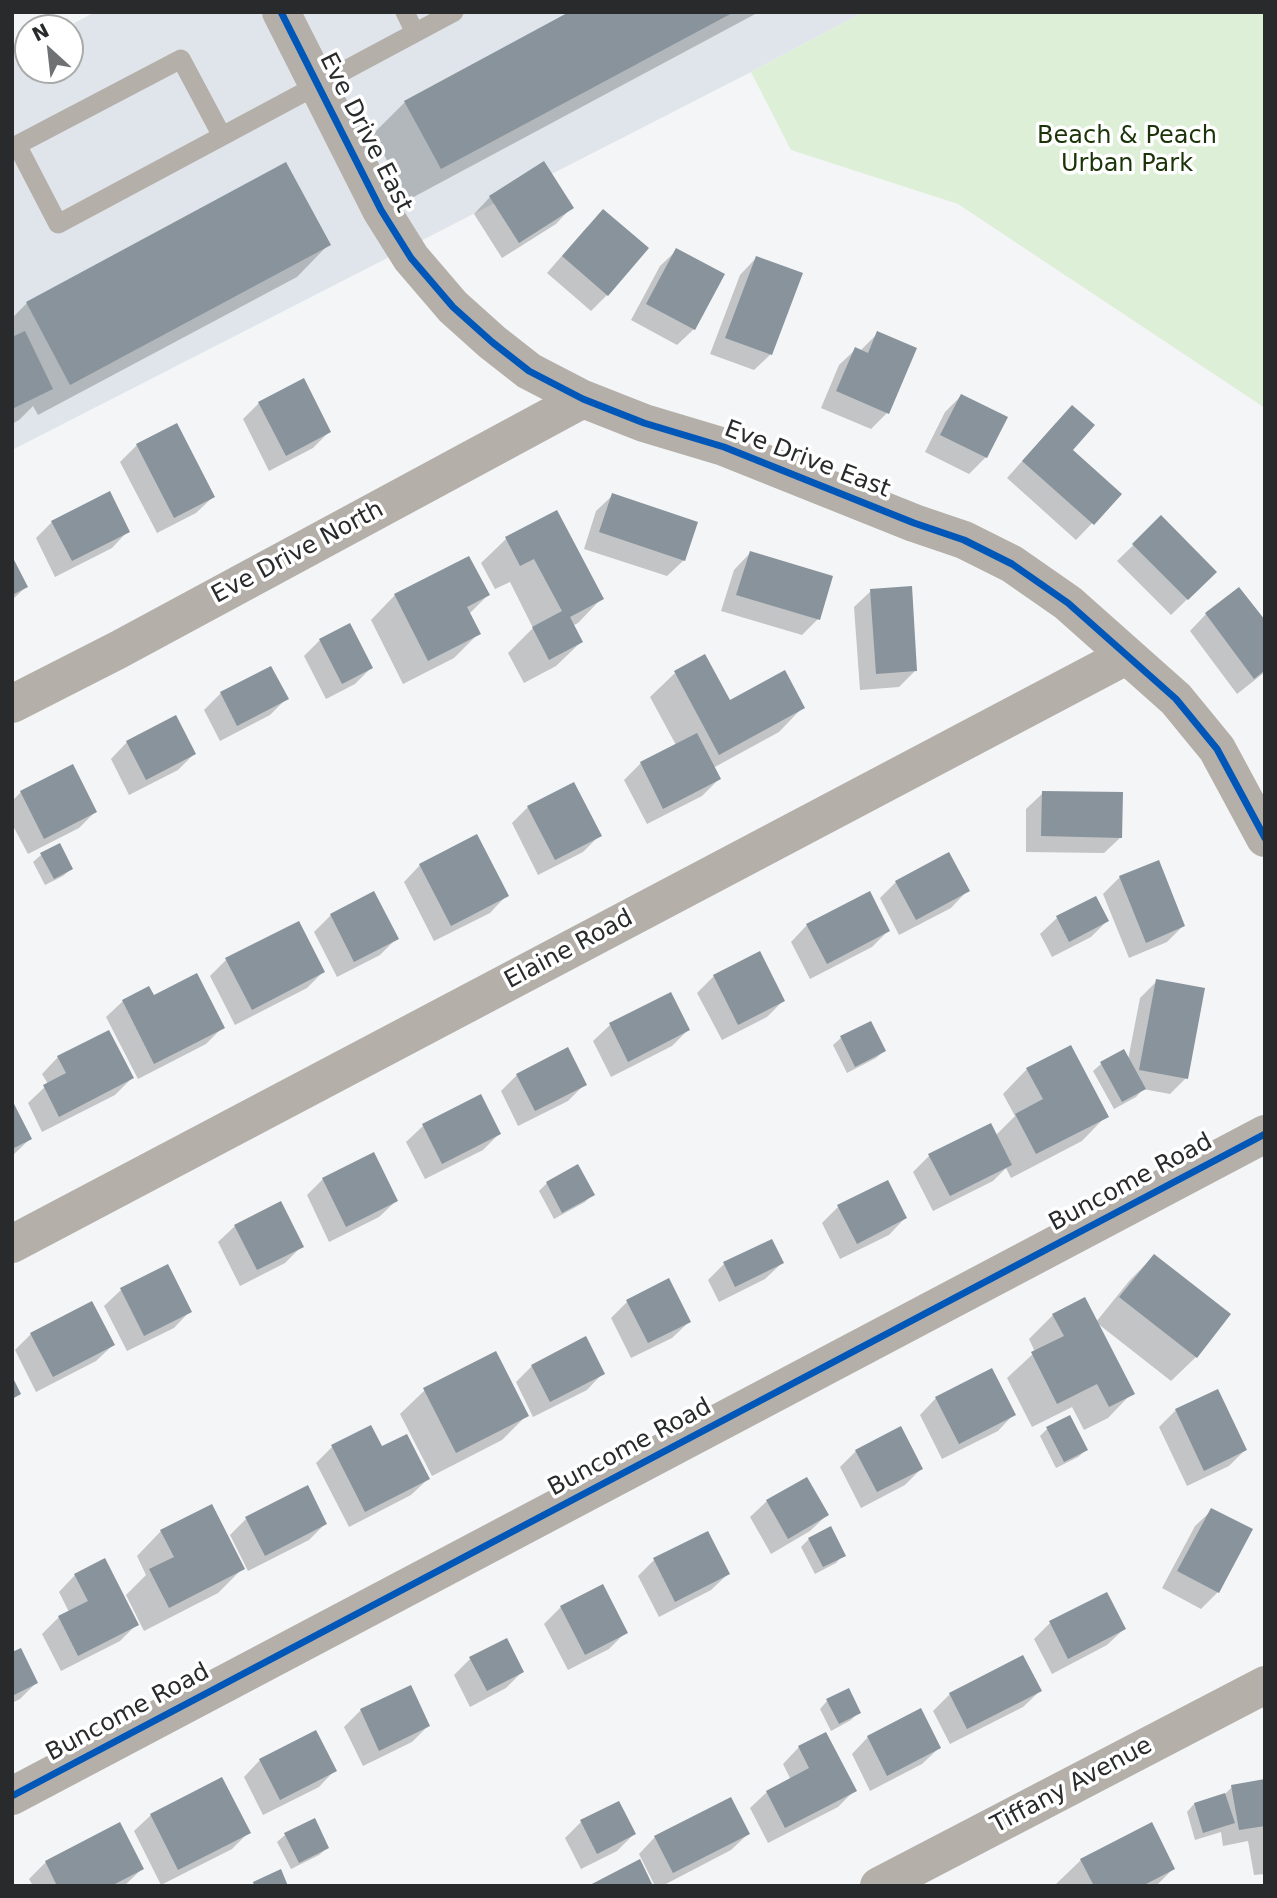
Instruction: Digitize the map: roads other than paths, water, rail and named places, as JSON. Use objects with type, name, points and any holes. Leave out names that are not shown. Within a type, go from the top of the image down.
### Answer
[{"type":"street","name":"Eve Drive East","points":[[281,12],[381,210],[411,258],[453,307],[492,342],[529,371],[583,399],[644,423],[724,447],[914,523],[964,540],[1012,564],[1068,603],[1176,699],[1217,749],[1265,838]]},
{"type":"street","name":"Eve Drive North","points":[[12,704],[118,650],[583,399]]},
{"type":"street","name":"Elaine Road","points":[[12,1244],[1126,656]]},
{"type":"street","name":"Buncome Road","points":[[12,1796],[1265,1134]]},
{"type":"street","name":"Tiffany Avenue","points":[[879,1886],[1265,1685]]},
{"type":"lane","points":[[405,12],[415,33]]},
{"type":"lane","points":[[222,136],[181,59],[17,145],[58,224],[454,12]]},
{"type":"park label","name":"Beach & Peach Urban Park","points":[[1127,151]]}]
